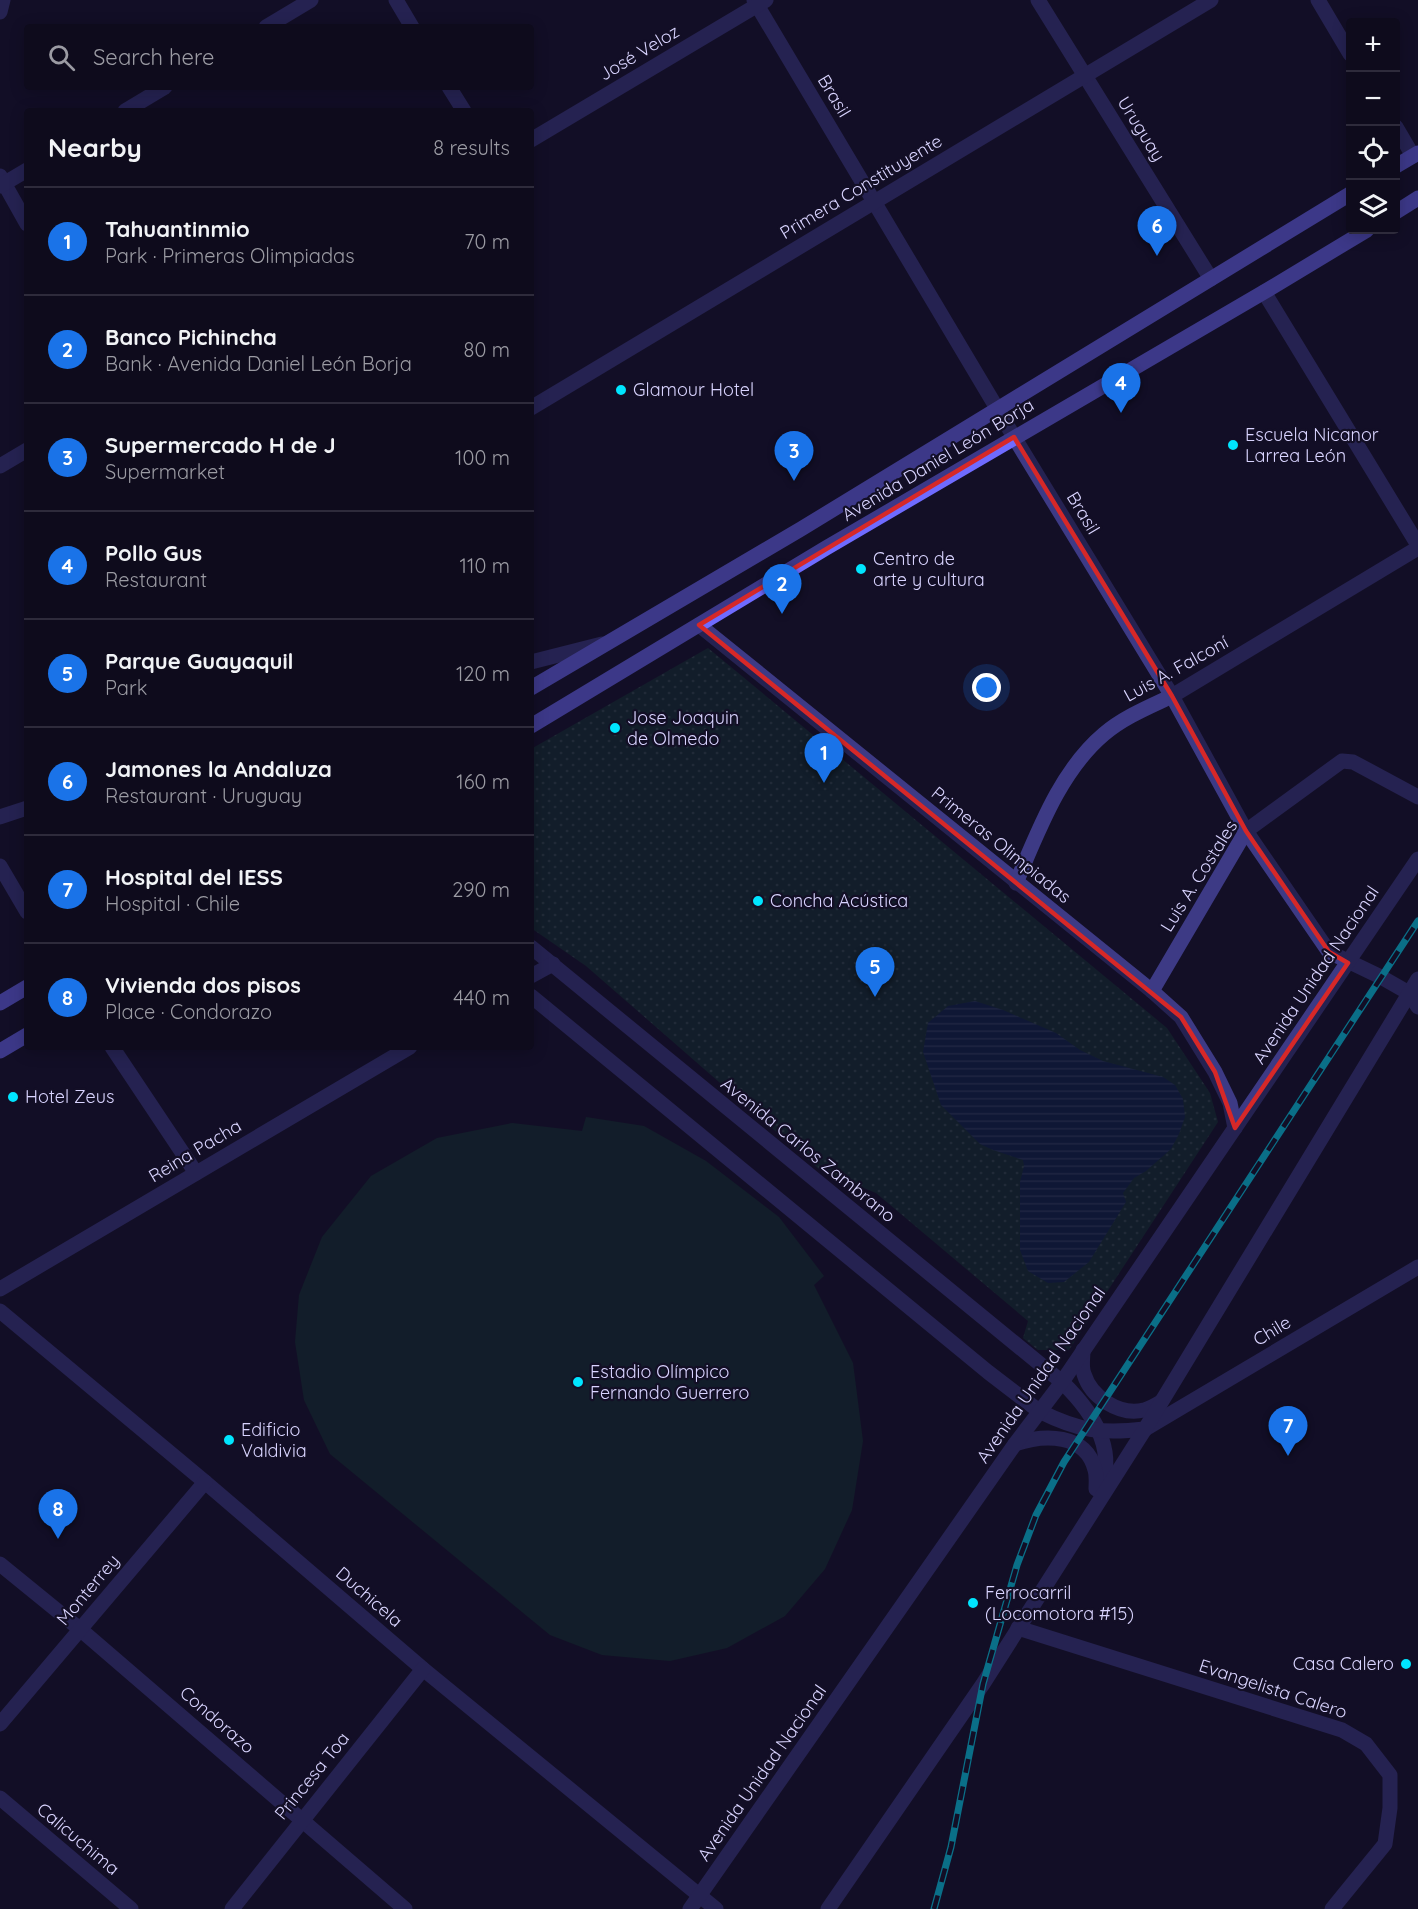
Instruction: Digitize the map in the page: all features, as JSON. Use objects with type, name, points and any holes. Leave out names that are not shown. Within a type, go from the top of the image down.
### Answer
[{"type":"main road","points":[[1400,163],[1415,154]]},
{"type":"main road","name":"Avenida Daniel León Borja","points":[[534,686],[801,529],[1346,196]]},
{"type":"main road","points":[[1400,209],[1418,198]]},
{"type":"main road","name":"Avenida Daniel León Borja","points":[[534,724],[1014,437],[1360,234]]},
{"type":"main road","points":[[0,1003],[24,989]]},
{"type":"main road","points":[[0,1051],[24,1037]]},
{"type":"street","points":[[0,12],[3,0]]},
{"type":"street","points":[[271,24],[311,0]]},
{"type":"street","points":[[396,0],[410,24]]},
{"type":"street","name":"Uruguay","points":[[1038,0],[1211,279]]},
{"type":"street","name":"Primera Constituyente","points":[[534,406],[1211,0]]},
{"type":"street","points":[[1318,0],[1346,47]]},
{"type":"street","name":"José Veloz","points":[[534,138],[759,2]]},
{"type":"street","name":"Brasil","points":[[759,2],[997,409],[1172,696],[1246,831],[1329,952],[1409,993],[1418,1007]]},
{"type":"street","points":[[130,108],[160,90]]},
{"type":"street","points":[[451,90],[462,108]]},
{"type":"street","points":[[1400,134],[1415,154]]},
{"type":"street","points":[[24,171],[1,182],[24,219]]},
{"type":"street","points":[[1264,292],[1418,547]]},
{"type":"street","points":[[0,466],[24,452]]},
{"type":"street","name":"Luis A. Falconí","points":[[1016,883],[1057,795],[1079,760],[1104,734],[1138,711],[1172,696],[1418,547]]},
{"type":"street","name":"Primeras Olimpiadas","points":[[699,625],[1152,991],[1181,1017],[1215,1072],[1230,1103],[1235,1128]]},
{"type":"street","points":[[534,661],[607,642]]},
{"type":"street","name":"Luis A. Costales","points":[[1152,991],[1246,831],[1342,761],[1353,762],[1418,797]]},
{"type":"street","points":[[0,817],[24,809]]},
{"type":"street","name":"Avenida Unidad Nacional","points":[[690,1909],[1015,1444],[1062,1382],[1418,859]]},
{"type":"street","points":[[0,866],[24,907]]},
{"type":"street","name":"Avenida Carlos Zambrano","points":[[534,949],[1062,1382],[1082,1400],[1101,1432]]},
{"type":"street","points":[[534,974],[553,964]]},
{"type":"street","points":[[828,1909],[983,1684],[1145,1429],[1418,979]]},
{"type":"street","points":[[534,998],[979,1365],[1039,1411],[1067,1425],[1101,1432],[1145,1429]]},
{"type":"street","points":[[114,1050],[196,1173]]},
{"type":"street","name":"Reina Pacha","points":[[0,1289],[405,1050]]},
{"type":"street","name":"Chile","points":[[1145,1429],[1418,1267]]},
{"type":"street","name":"Duchicela","points":[[0,1311],[206,1482],[423,1669],[716,1909]]},
{"type":"street","points":[[1083,1350],[1083,1372],[1090,1389],[1103,1401],[1126,1411],[1144,1410],[1162,1401]]},
{"type":"street","points":[[1088,1518],[1102,1486],[1106,1468],[1101,1432]]},
{"type":"street","points":[[1015,1444],[1046,1437],[1066,1440],[1085,1452],[1095,1470],[1097,1491],[1088,1518]]},
{"type":"street","name":"Monterrey","points":[[0,1724],[206,1482]]},
{"type":"street","name":"Condorazo","points":[[0,1564],[81,1629],[405,1909]]},
{"type":"street","name":"Evangelista Calero","points":[[1018,1628],[1342,1730],[1366,1744],[1390,1775],[1390,1808],[1385,1844],[1332,1909]]},
{"type":"street","name":"Princesa Toa","points":[[232,1909],[423,1669]]},
{"type":"street","name":"Calicuchima","points":[[2,1803],[131,1909]]},
{"type":"highlighted area","points":[[1014,437],[1172,696],[1246,831],[1329,952],[1348,963],[1235,1128],[1215,1072],[1181,1017],[699,625]]},
{"type":"green space","points":[[708,648],[1167,1028],[1210,1093],[1218,1122],[1069,1350],[1038,1350],[1023,1338],[1028,1321],[876,1193],[820,1170],[586,966],[534,930],[534,747]]},
{"type":"green space","name":"Estadio Olímpico Fernando Guerrero","points":[[586,1117],[644,1126],[706,1161],[779,1217],[824,1276],[814,1285],[853,1363],[863,1441],[852,1510],[825,1569],[785,1616],[727,1648],[670,1661],[602,1655],[550,1635],[330,1454],[304,1400],[295,1342],[299,1295],[322,1237],[371,1176],[437,1138],[512,1123],[582,1131]]},
{"type":"water","points":[[975,1001],[1003,1010],[1056,1033],[1080,1050],[1103,1061],[1163,1077],[1175,1085],[1183,1099],[1185,1117],[1171,1149],[1146,1171],[1134,1178],[1123,1193],[1126,1202],[1089,1262],[1064,1282],[1048,1283],[1028,1271],[1020,1250],[1020,1182],[1024,1166],[1023,1160],[980,1144],[941,1105],[923,1052],[928,1023],[948,1006]]},
{"type":"railway","points":[[934,1909],[951,1847],[983,1684],[1017,1565],[1036,1515],[1064,1462],[1418,921]]},
{"type":"place","name":"Jamones la Andaluza","points":[[1157,256]]},
{"type":"place","name":"Glamour Hotel","points":[[621,390]]},
{"type":"place","name":"Pollo Gus","points":[[1121,413]]},
{"type":"place","name":"Escuela Nicanor Larrea León","points":[[1233,445]]},
{"type":"place","name":"Supermercado H de J","points":[[794,481]]},
{"type":"place","name":"Centro de arte y cultura","points":[[861,569]]},
{"type":"place","name":"Banco Pichincha","points":[[782,614]]},
{"type":"place","name":"Jose Joaquin de Olmedo","points":[[615,728]]},
{"type":"place","name":"Tahuantinmio","points":[[824,783]]},
{"type":"place","name":"Concha Acústica","points":[[758,901]]},
{"type":"place","name":"Parque Guayaquil","points":[[875,997]]},
{"type":"place","name":"Hotel Zeus","points":[[13,1097]]},
{"type":"place","name":"Estadio Olímpico Fernando Guerrero","points":[[578,1382]]},
{"type":"place","name":"Edificio Valdivia","points":[[229,1440]]},
{"type":"place","name":"Hospital del IESS","points":[[1288,1456]]},
{"type":"place","name":"Vivienda dos pisos","points":[[58,1539]]},
{"type":"place","name":"Ferrocarril (Locomotora #15)","points":[[973,1603]]},
{"type":"place","name":"Casa Calero","points":[[1406,1664]]}]
